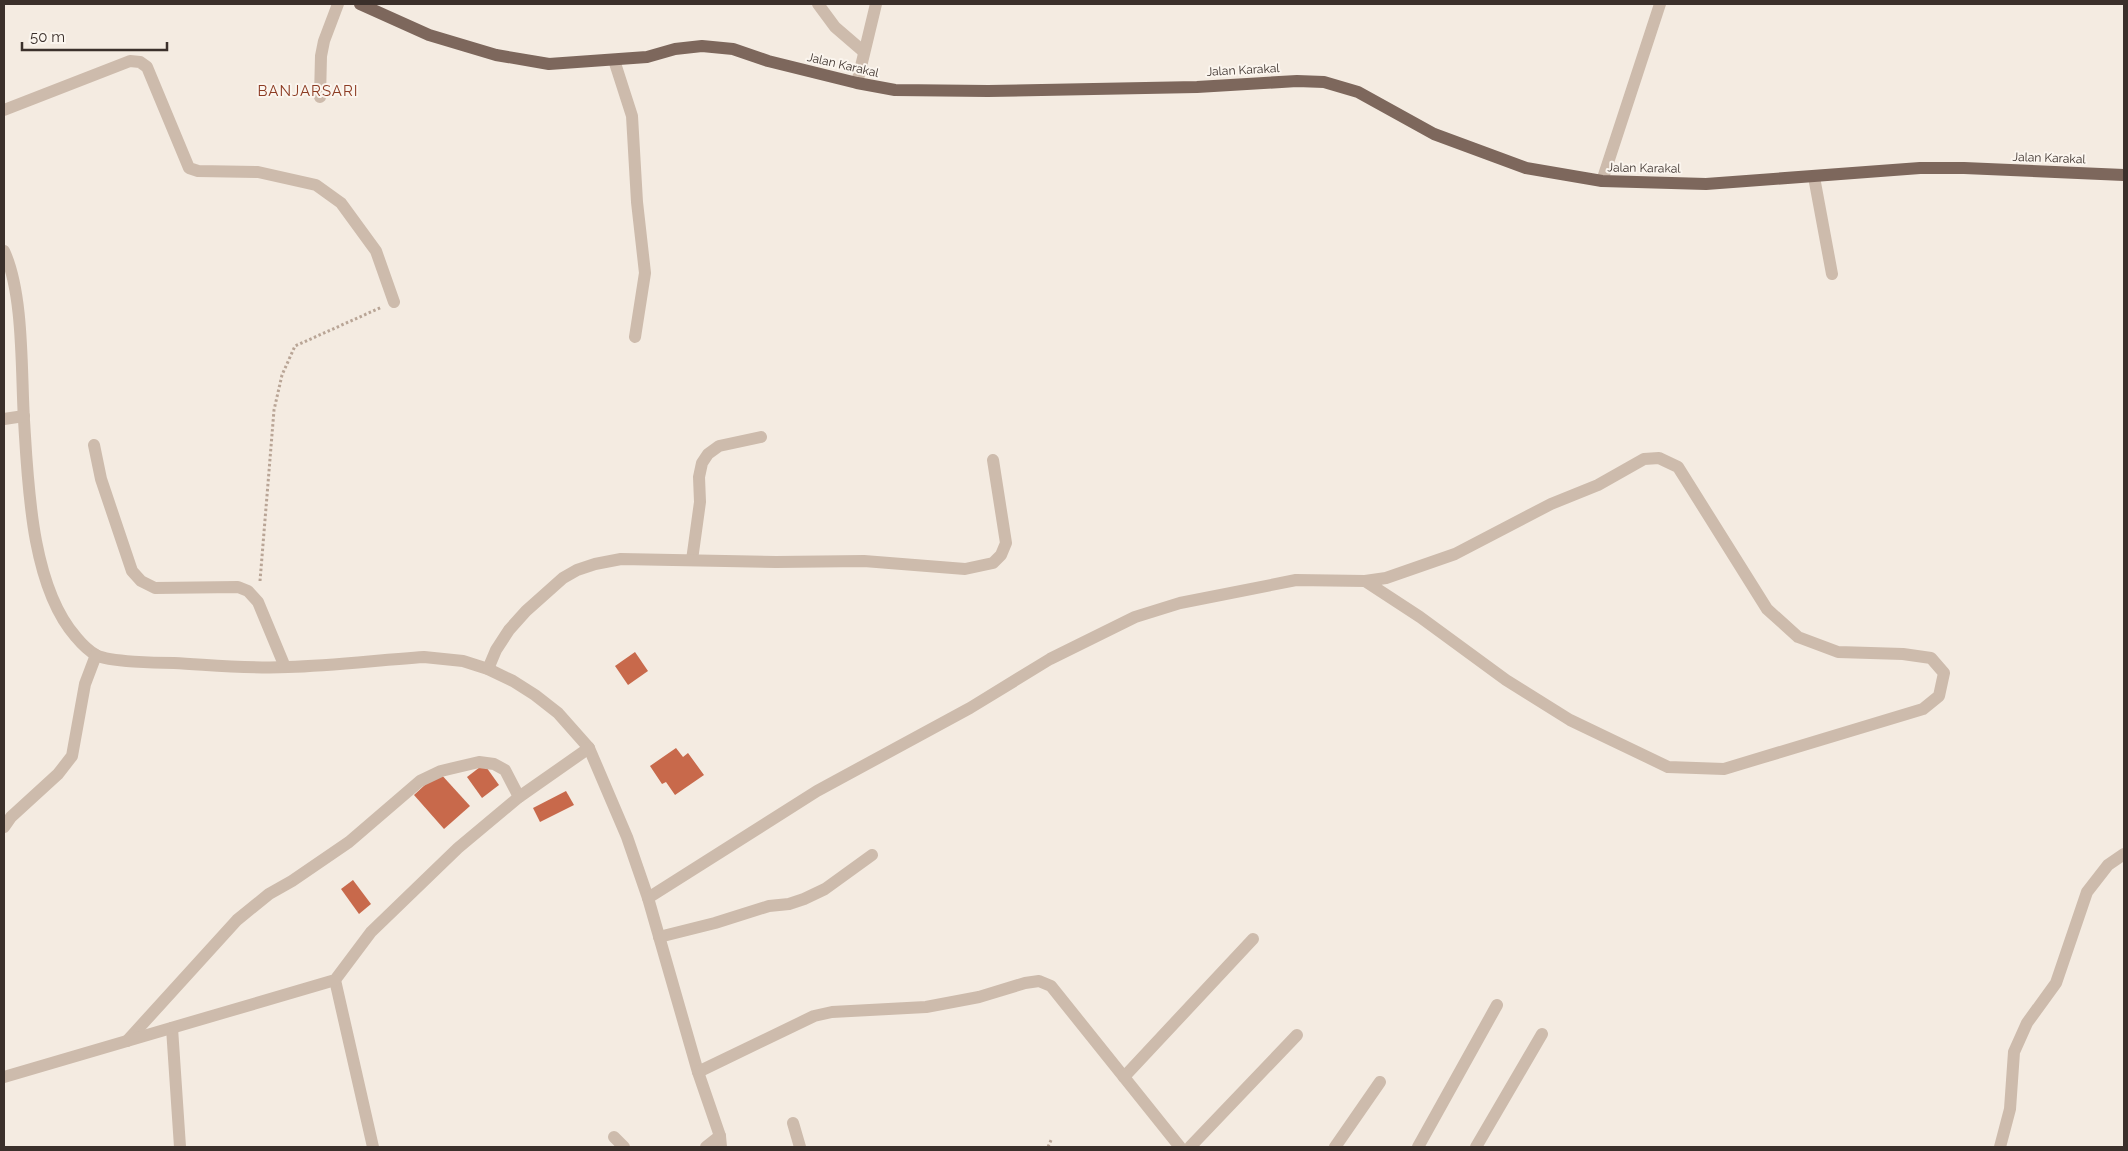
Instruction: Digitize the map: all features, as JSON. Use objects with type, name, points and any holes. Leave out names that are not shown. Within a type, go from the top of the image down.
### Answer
[{"type":"main road","name":"Jalan Karakal","points":[[360,4],[429,35],[496,55],[549,64],[647,57],[675,49],[702,46],[733,49],[768,61],[857,83],[895,90],[988,91],[1197,86],[1297,81],[1324,82],[1358,92],[1434,134],[1526,168],[1602,181],[1706,184],[1814,177],[1880,170],[1929,168],[2124,175]]},
{"type":"street","points":[[320,97],[321,56],[324,41],[338,4]]},
{"type":"street","points":[[818,4],[835,27],[864,52]]},
{"type":"street","points":[[857,83],[876,4]]},
{"type":"street","points":[[1602,181],[1660,4]]},
{"type":"street","points":[[614,60],[632,116],[637,202],[645,273],[635,337]]},
{"type":"street","points":[[4,110],[130,61],[140,62],[147,67],[189,168],[198,171],[258,172],[316,185],[341,203],[376,250],[394,302]]},
{"type":"street","points":[[1814,177],[1832,274]]},
{"type":"street","points":[[4,251],[18,307],[27,466],[39,556],[64,622],[75,637],[96,655],[163,663],[285,668],[424,657],[463,661],[488,669],[520,686],[550,707],[572,727],[589,748],[627,837],[648,898],[720,1141],[706,1147]]},
{"type":"street","points":[[4,419],[24,416]]},
{"type":"street","points":[[692,560],[700,502],[699,476],[702,463],[708,454],[719,446],[761,437]]},
{"type":"street","points":[[94,444],[101,479],[132,571],[141,582],[155,588],[238,587],[248,591],[258,602],[285,668]]},
{"type":"street","points":[[648,898],[817,791],[970,708],[1050,659],[1135,617],[1180,603],[1296,580],[1365,581],[1386,578],[1455,554],[1551,504],[1598,484],[1644,459],[1659,458],[1678,467],[1767,609],[1798,637],[1838,652],[1903,654],[1931,658],[1944,672],[1939,696],[1923,709],[1724,769],[1668,767],[1570,720],[1506,680],[1420,617],[1365,581]]},
{"type":"street","points":[[488,669],[496,650],[509,630],[526,611],[563,578],[577,570],[595,564],[621,559],[864,561],[965,569],[993,563],[1002,555],[1006,543],[993,460]]},
{"type":"street","points":[[4,827],[10,817],[58,774],[72,756],[84,692],[96,655]]},
{"type":"street","points":[[4,1077],[335,980],[371,932],[406,896],[458,848],[519,798],[589,748]]},
{"type":"street","points":[[127,1042],[237,920],[251,907],[349,842],[420,781],[441,771],[460,766],[479,762],[494,764],[505,770],[519,798]]},
{"type":"street","points":[[2000,1147],[2010,1109],[2014,1052],[2027,1023],[2056,983],[2087,892],[2108,865],[2124,854]]},
{"type":"street","points":[[659,937],[715,924],[769,906],[804,900],[825,888],[872,855]]},
{"type":"street","points":[[1124,1077],[1253,939]]},
{"type":"street","points":[[335,980],[373,1147]]},
{"type":"street","points":[[698,1072],[814,1016],[832,1012],[926,1007],[979,997],[1025,983],[1039,981],[1052,986],[1180,1147]]},
{"type":"street","points":[[1418,1147],[1497,1005]]},
{"type":"street","points":[[172,1028],[180,1147]]},
{"type":"street","points":[[1476,1147],[1542,1034]]},
{"type":"street","points":[[1190,1147],[1297,1035]]},
{"type":"street","points":[[1335,1147],[1380,1082]]},
{"type":"street","points":[[794,1123],[800,1147]]},
{"type":"street","points":[[614,1137],[624,1147]]},
{"type":"path","points":[[258,602],[274,410],[282,375],[295,346],[394,302]]},
{"type":"path","points":[[1048,1147],[1052,1138]]},
{"type":"building","points":[[635,652],[648,671],[628,685],[615,666]]},
{"type":"building","points":[[676,748],[683,757],[688,753],[704,775],[675,795],[666,782],[662,784],[650,766]]},
{"type":"building","points":[[484,764],[499,785],[482,798],[467,777]]},
{"type":"building","points":[[439,772],[470,806],[444,829],[414,795]]},
{"type":"building","points":[[566,791],[574,805],[540,822],[533,808]]},
{"type":"building","points":[[353,880],[371,904],[359,914],[341,889]]},
{"type":"district","name":"BANJARSARI","points":[[308,91]]}]
